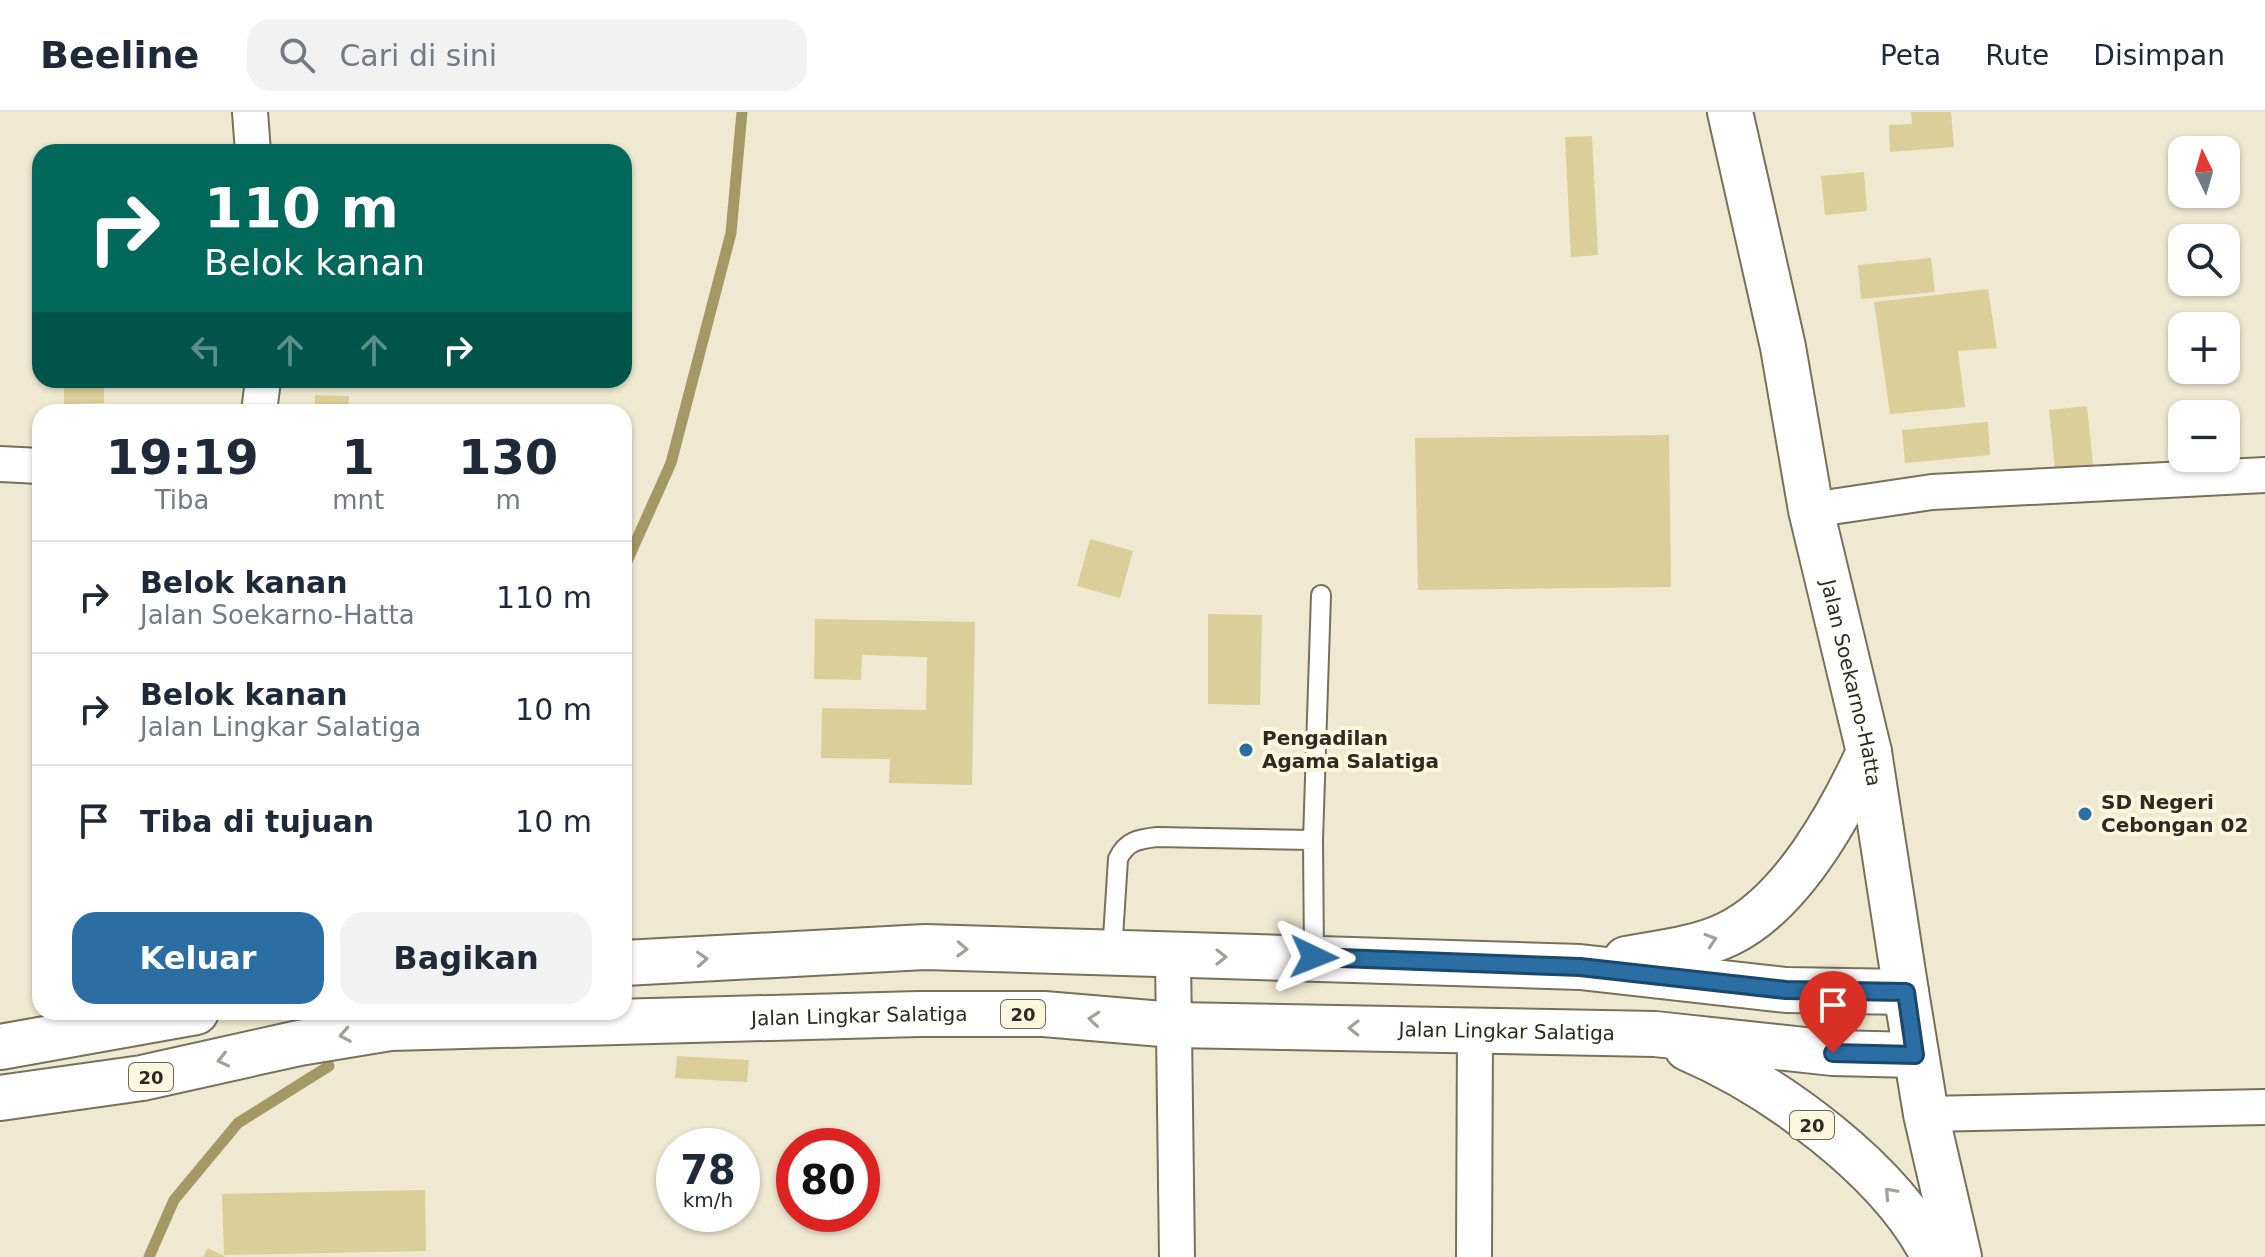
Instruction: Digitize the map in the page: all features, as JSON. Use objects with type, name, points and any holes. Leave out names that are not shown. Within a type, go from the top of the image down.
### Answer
[{"type":"main road","name":"Jalan Soekarno-Hatta","points":[[1730,112],[1783,347],[1811,510],[1869,752],[1915,1055],[1959,1257]]},
{"type":"main road","points":[[1580,967],[1690,947],[1728,934],[1756,916],[1791,881],[1844,806],[1869,752]]},
{"type":"main road","points":[[632,963],[925,947],[1173,957],[1314,957],[1580,967],[1786,990],[1906,992]]},
{"type":"main road","name":"Jalan Lingkar Salatiga","points":[[0,1098],[142,1078],[299,1043],[390,1028],[991,1013],[1174,1025],[1655,1034],[1833,1053],[1915,1055]]},
{"type":"main road","points":[[0,1047],[55,1025],[109,1020]]},
{"type":"main road","name":"20","points":[[1655,1034],[1732,1068],[1834,1142],[1876,1177],[1918,1225],[1934,1257]]},
{"type":"street","points":[[250,112],[252,144]]},
{"type":"street","points":[[0,464],[32,466]]},
{"type":"street","points":[[1811,510],[1932,492],[2265,475]]},
{"type":"street","points":[[1173,957],[1177,1257]]},
{"type":"street","points":[[1474,1257],[1475,1030]]},
{"type":"street","points":[[1926,1114],[2265,1107]]},
{"type":"lane","points":[[1314,957],[1313,840],[1321,595]]},
{"type":"lane","points":[[1112,953],[1118,859],[1131,842],[1157,837],[1313,840]]},
{"type":"building","points":[[1911,112],[1951,112],[1954,147],[1890,152],[1889,125],[1912,124]]},
{"type":"building","points":[[1592,136],[1598,255],[1571,257],[1565,137]]},
{"type":"building","points":[[1864,172],[1867,211],[1825,215],[1821,176]]},
{"type":"building","points":[[1931,258],[1935,292],[1861,299],[1858,265]]},
{"type":"building","points":[[1988,289],[1997,348],[1958,351],[1965,407],[1890,414],[1874,302]]},
{"type":"building","points":[[64,388],[104,388],[104,403],[64,404]]},
{"type":"building","points":[[315,395],[349,396],[348,404],[315,404]]},
{"type":"building","points":[[2087,406],[2093,465],[2055,469],[2049,410]]},
{"type":"building","points":[[1988,422],[1990,455],[1905,463],[1902,430]]},
{"type":"building","points":[[1669,435],[1671,587],[1418,590],[1415,438]]},
{"type":"building","points":[[1090,539],[1133,551],[1120,598],[1077,586]]},
{"type":"building","points":[[1208,614],[1262,615],[1260,705],[1208,704]]},
{"type":"building","points":[[815,619],[975,622],[972,785],[889,783],[890,759],[821,758],[822,708],[926,710],[927,657],[862,655],[861,680],[814,679]]},
{"type":"building","points":[[677,1056],[749,1060],[747,1082],[675,1078]]},
{"type":"building","points":[[425,1190],[426,1251],[224,1255],[222,1194]]},
{"type":"building","points":[[208,1248],[226,1257],[203,1257]]},
{"type":"waterway","points":[[632,550],[671,463],[731,233],[742,112]]},
{"type":"waterway","points":[[149,1257],[174,1200],[238,1123],[329,1066]]},
{"type":"place","name":"Pengadilan Agama Salatiga","points":[[1246,750]]},
{"type":"place","name":"SD Negeri Cebongan 02","points":[[2085,814]]},
{"type":"route","points":[[1314,957],[1580,967],[1786,990],[1850,994],[1906,992],[1915,1055],[1833,1053]]}]
